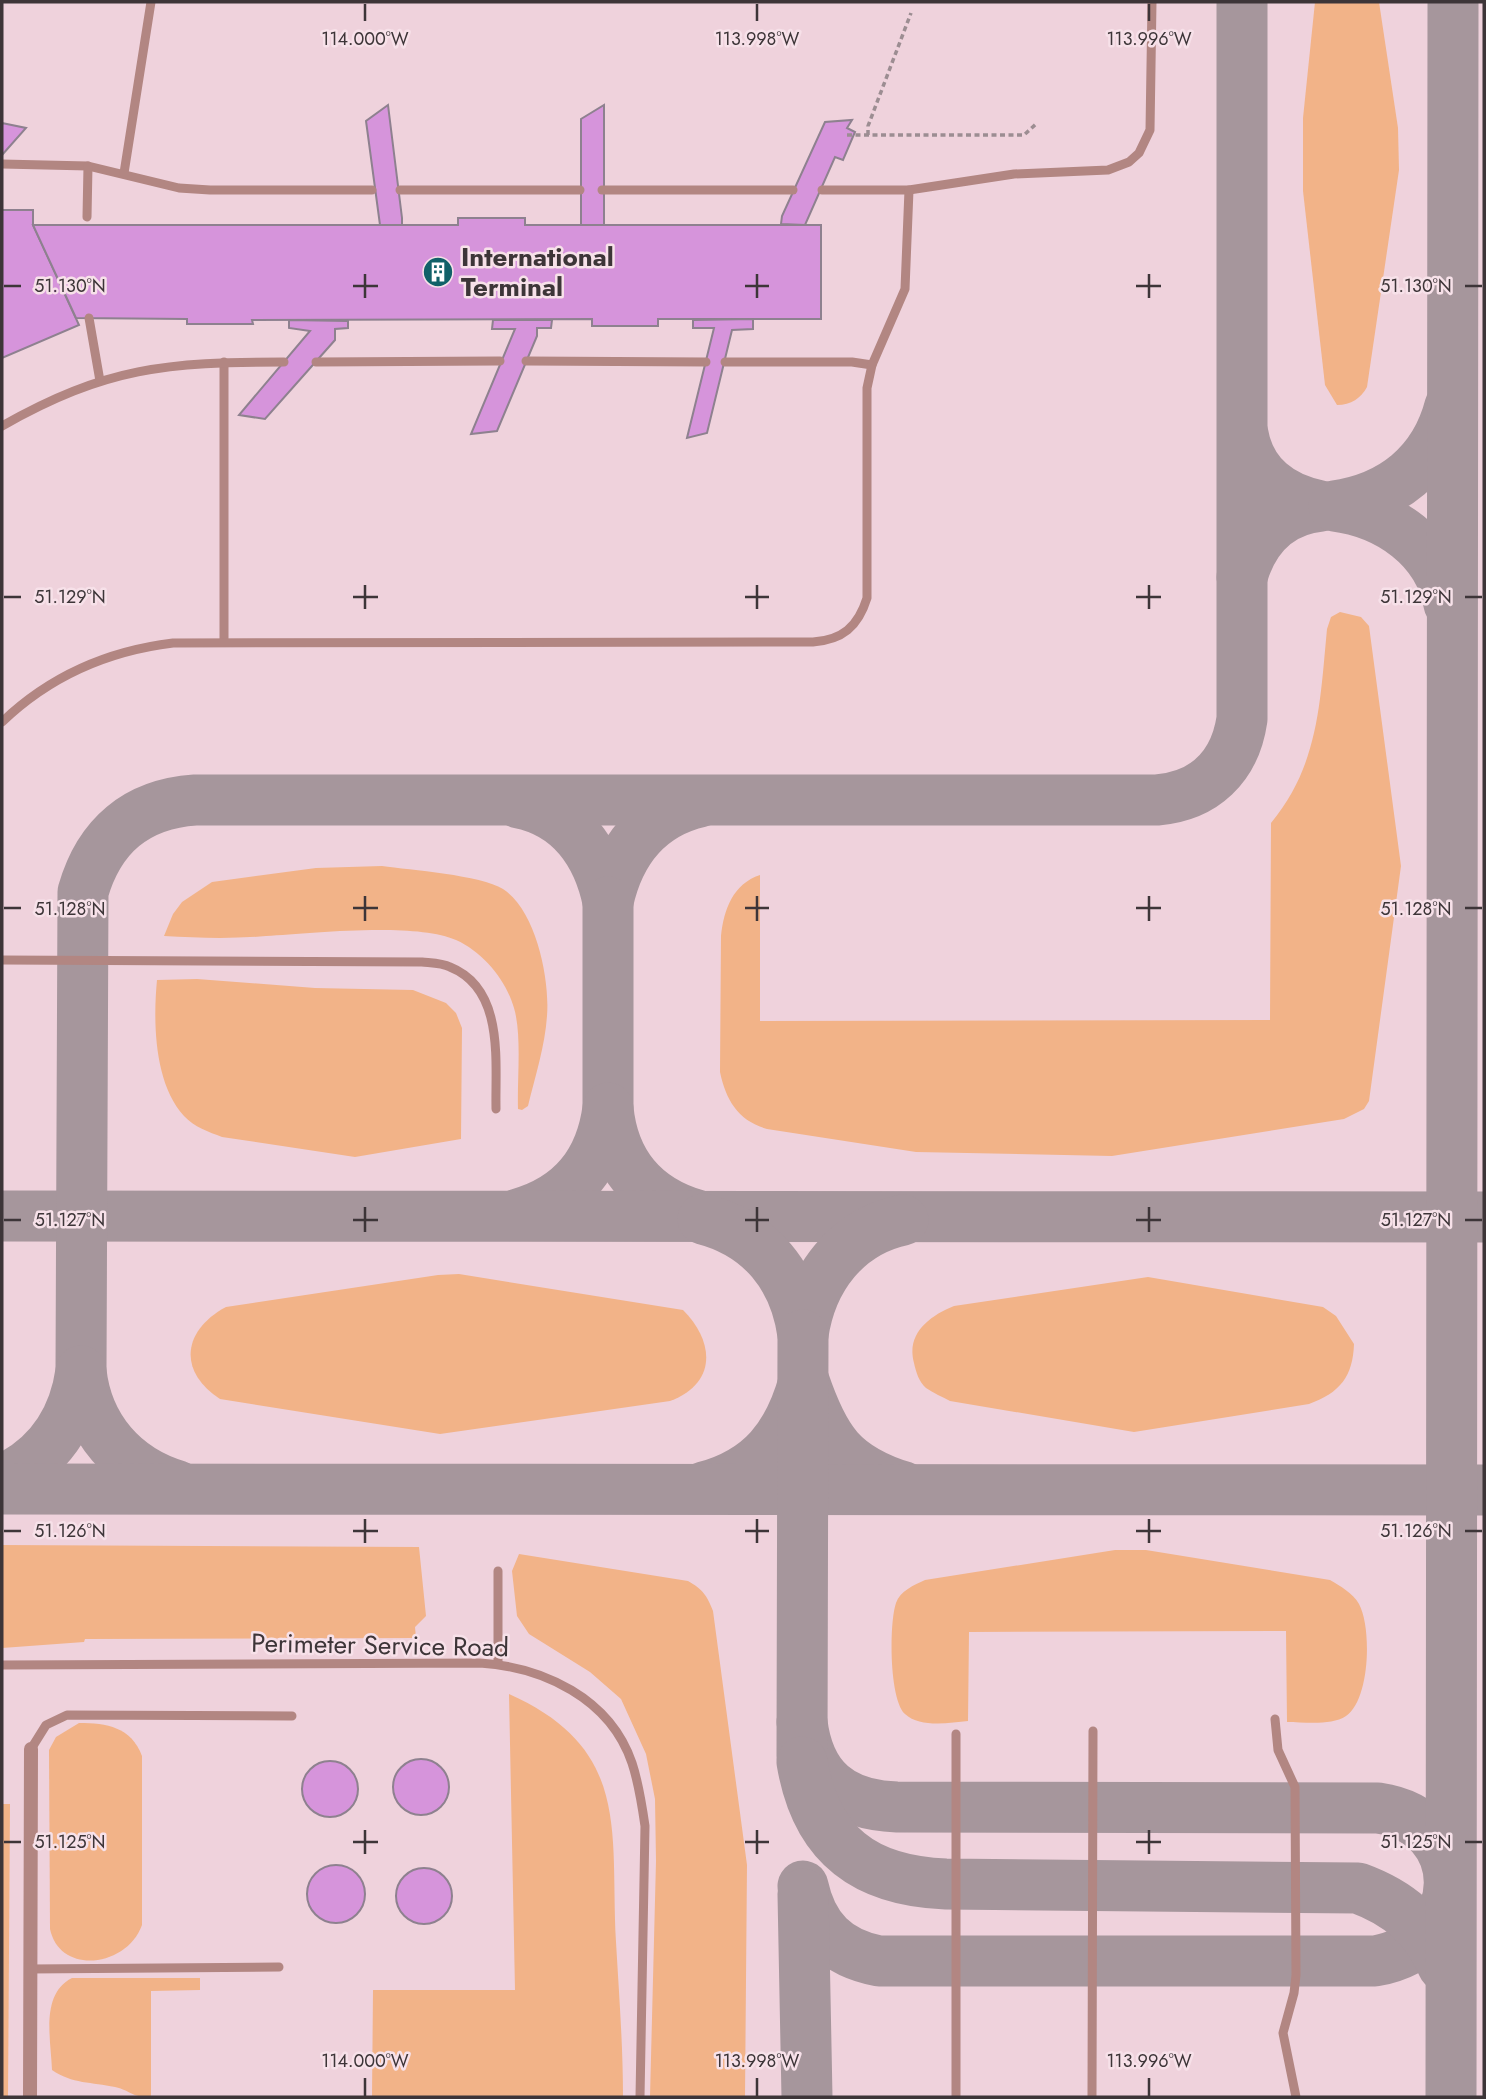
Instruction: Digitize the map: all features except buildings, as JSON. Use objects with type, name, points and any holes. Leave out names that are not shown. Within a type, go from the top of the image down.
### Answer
[{"type":"street","points":[[30,2097],[32,1749]]},
{"type":"lane","points":[[124,173],[151,2]]},
{"type":"lane","points":[[822,190],[909,190],[1014,174],[1108,170],[1129,162],[1146,142],[1150,130],[1152,2]]},
{"type":"lane","points":[[2,164],[88,166],[180,188],[372,190]]},
{"type":"lane","points":[[87,217],[88,166]]},
{"type":"lane","points":[[400,190],[580,190]]},
{"type":"lane","points":[[603,190],[793,190]]},
{"type":"lane","points":[[2,722],[36,692],[100,659],[144,647],[224,642],[813,642],[834,639],[855,625],[867,598],[867,388],[872,365],[905,289],[909,190]]},
{"type":"lane","points":[[89,318],[100,381]]},
{"type":"lane","points":[[316,362],[500,361]]},
{"type":"lane","points":[[526,361],[706,362]]},
{"type":"lane","points":[[223,362],[224,642]]},
{"type":"lane","points":[[2,426],[47,401],[100,381],[154,367],[223,362],[284,362]]},
{"type":"lane","points":[[725,362],[852,362],[872,365]]},
{"type":"lane","points":[[2,960],[422,962],[450,967],[472,981],[488,1005],[495,1033],[496,1110]]},
{"type":"lane","points":[[498,1571],[498,1664]]},
{"type":"lane","name":"Perimeter Service Road","points":[[2,1665],[498,1664],[541,1673],[569,1687],[593,1706],[615,1731],[631,1760],[645,1826],[640,2097]]},
{"type":"lane","points":[[32,1749],[46,1725],[67,1715],[292,1716]]},
{"type":"lane","points":[[1275,1719],[1278,1750],[1295,1787],[1296,1975],[1283,2033],[1296,2097]]},
{"type":"lane","points":[[1093,1731],[1093,2097]]},
{"type":"lane","points":[[956,1734],[956,2097]]},
{"type":"lane","points":[[30,1969],[279,1967]]},
{"type":"path","points":[[868,135],[868,126],[911,13]]},
{"type":"path","points":[[847,135],[1024,135],[1036,124]]},
{"type":"shaded area","points":[[2,2],[1484,2],[1484,2097],[2,2097]]},
{"type":"shaded area","points":[[1315,2],[1379,2],[1398,128],[1399,170],[1367,387],[1355,400],[1337,405],[1325,385],[1303,191],[1303,118]]},
{"type":"shaded area","points":[[1340,612],[1361,617],[1369,626],[1401,866],[1369,1101],[1364,1109],[1344,1119],[1112,1156],[916,1152],[767,1129],[749,1121],[735,1108],[726,1092],[720,1072],[721,936],[731,899],[743,885],[760,875],[760,1021],[1270,1020],[1271,823],[1287,801],[1308,755],[1319,707],[1327,629],[1331,617]]},
{"type":"shaded area","points":[[382,866],[427,871],[493,884],[503,889],[524,912],[543,965],[547,1001],[546,1027],[539,1061],[528,1106],[522,1110],[518,1109],[518,1031],[514,1008],[505,987],[492,968],[466,945],[456,940],[416,931],[390,930],[241,938],[164,936],[173,914],[182,902],[212,882],[316,868]]},
{"type":"shaded area","points":[[197,979],[315,988],[413,990],[446,1003],[456,1013],[462,1028],[461,1139],[355,1157],[222,1137],[197,1126],[184,1116],[167,1087],[161,1070],[155,1014],[157,980]]},
{"type":"shaded area","points":[[459,1274],[683,1310],[701,1335],[706,1360],[703,1372],[697,1384],[670,1401],[440,1434],[220,1399],[206,1388],[192,1364],[191,1351],[201,1327],[226,1307]]},
{"type":"shaded area","points":[[1148,1277],[1323,1307],[1336,1316],[1354,1344],[1351,1365],[1343,1382],[1320,1400],[1309,1404],[1134,1432],[950,1401],[926,1388],[918,1377],[912,1353],[917,1335],[928,1321],[954,1306]]},
{"type":"shaded area","points":[[2,1545],[419,1547],[426,1616],[415,1627],[416,1638],[85,1639],[84,1642],[2,1648]]},
{"type":"shaded area","points":[[1115,1550],[1146,1550],[1330,1580],[1342,1587],[1359,1604],[1366,1629],[1364,1680],[1354,1708],[1346,1716],[1333,1721],[1287,1722],[1286,1631],[969,1632],[968,1721],[927,1723],[905,1714],[896,1693],[892,1660],[894,1613],[896,1603],[904,1592],[925,1580]]},
{"type":"shaded area","points":[[519,1554],[688,1581],[704,1593],[711,1605],[747,1865],[745,2097],[650,2097],[656,1861],[655,1799],[646,1754],[621,1699],[590,1672],[529,1634],[517,1616],[512,1571]]},
{"type":"shaded area","points":[[509,1694],[549,1716],[577,1740],[595,1767],[606,1797],[612,1829],[614,1864],[623,2097],[372,2097],[373,1990],[515,1990]]},
{"type":"shaded area","points":[[79,1723],[99,1724],[125,1733],[142,1756],[142,1925],[134,1939],[123,1950],[94,1960],[66,1954],[56,1944],[50,1929],[49,1750],[56,1737]]},
{"type":"shaded area","points":[[2,1804],[10,1804],[8,2097],[2,2097]]},
{"type":"shaded area","points":[[72,1978],[200,1978],[200,1990],[151,1991],[151,2097],[75,2080],[52,2070],[49,2032],[51,2006],[62,1985]]},
{"type":"taxiway","points":[[81,1371],[83,892],[90,872],[110,839],[138,816],[155,808],[195,800],[1157,800],[1174,797],[1203,785],[1224,765],[1238,736],[1242,719],[1242,2]]},
{"type":"taxiway","points":[[1451,2097],[1453,2]]},
{"type":"taxiway","points":[[1449,604],[1434,566],[1408,536],[1373,516],[1334,506],[1374,495],[1408,475],[1434,445],[1450,406]]},
{"type":"taxiway","points":[[1242,577],[1253,550],[1270,528],[1292,513],[1321,506],[1293,498],[1270,483],[1253,462],[1243,434]]},
{"type":"taxiway","points":[[519,803],[553,816],[579,838],[597,867],[608,902],[620,867],[638,838],[665,816],[700,802]]},
{"type":"taxiway","points":[[608,902],[608,1108]]},
{"type":"taxiway","points":[[518,1214],[554,1199],[581,1176],[599,1145],[608,1108],[617,1145],[634,1176],[661,1200],[697,1215]]},
{"type":"taxiway","points":[[2,1216],[1484,1217]]},
{"type":"taxiway","points":[[703,1219],[742,1235],[772,1261],[792,1295],[803,1335],[814,1295],[835,1261],[864,1235],[903,1220]]},
{"type":"taxiway","points":[[802,1756],[803,1335]]},
{"type":"taxiway","points":[[2,1480],[33,1461],[56,1436],[72,1406],[81,1371],[91,1411],[112,1444],[125,1458],[141,1469],[178,1486]]},
{"type":"taxiway","points":[[704,1487],[742,1472],[770,1449],[790,1419],[804,1381],[819,1420],[838,1449],[865,1471],[904,1487]]},
{"type":"taxiway","points":[[2,1489],[1484,1490]]},
{"type":"taxiway","points":[[802,1722],[806,1742],[820,1773],[831,1785],[860,1801],[897,1807],[1378,1808],[1409,1818],[1432,1835],[1445,1858],[1449,1883],[1444,1909],[1430,1932],[1407,1950],[1375,1961],[879,1961],[850,1952],[828,1936],[813,1914],[803,1886]]},
{"type":"taxiway","points":[[802,1762],[819,1816],[832,1836],[848,1853],[868,1866],[891,1875],[946,1884],[1358,1888],[1386,1901],[1410,1918],[1428,1939],[1443,1966]]},
{"type":"taxiway","points":[[803,1894],[807,2097]]},
{"type":"place","name":"International Terminal","points":[[438,272]]}]
